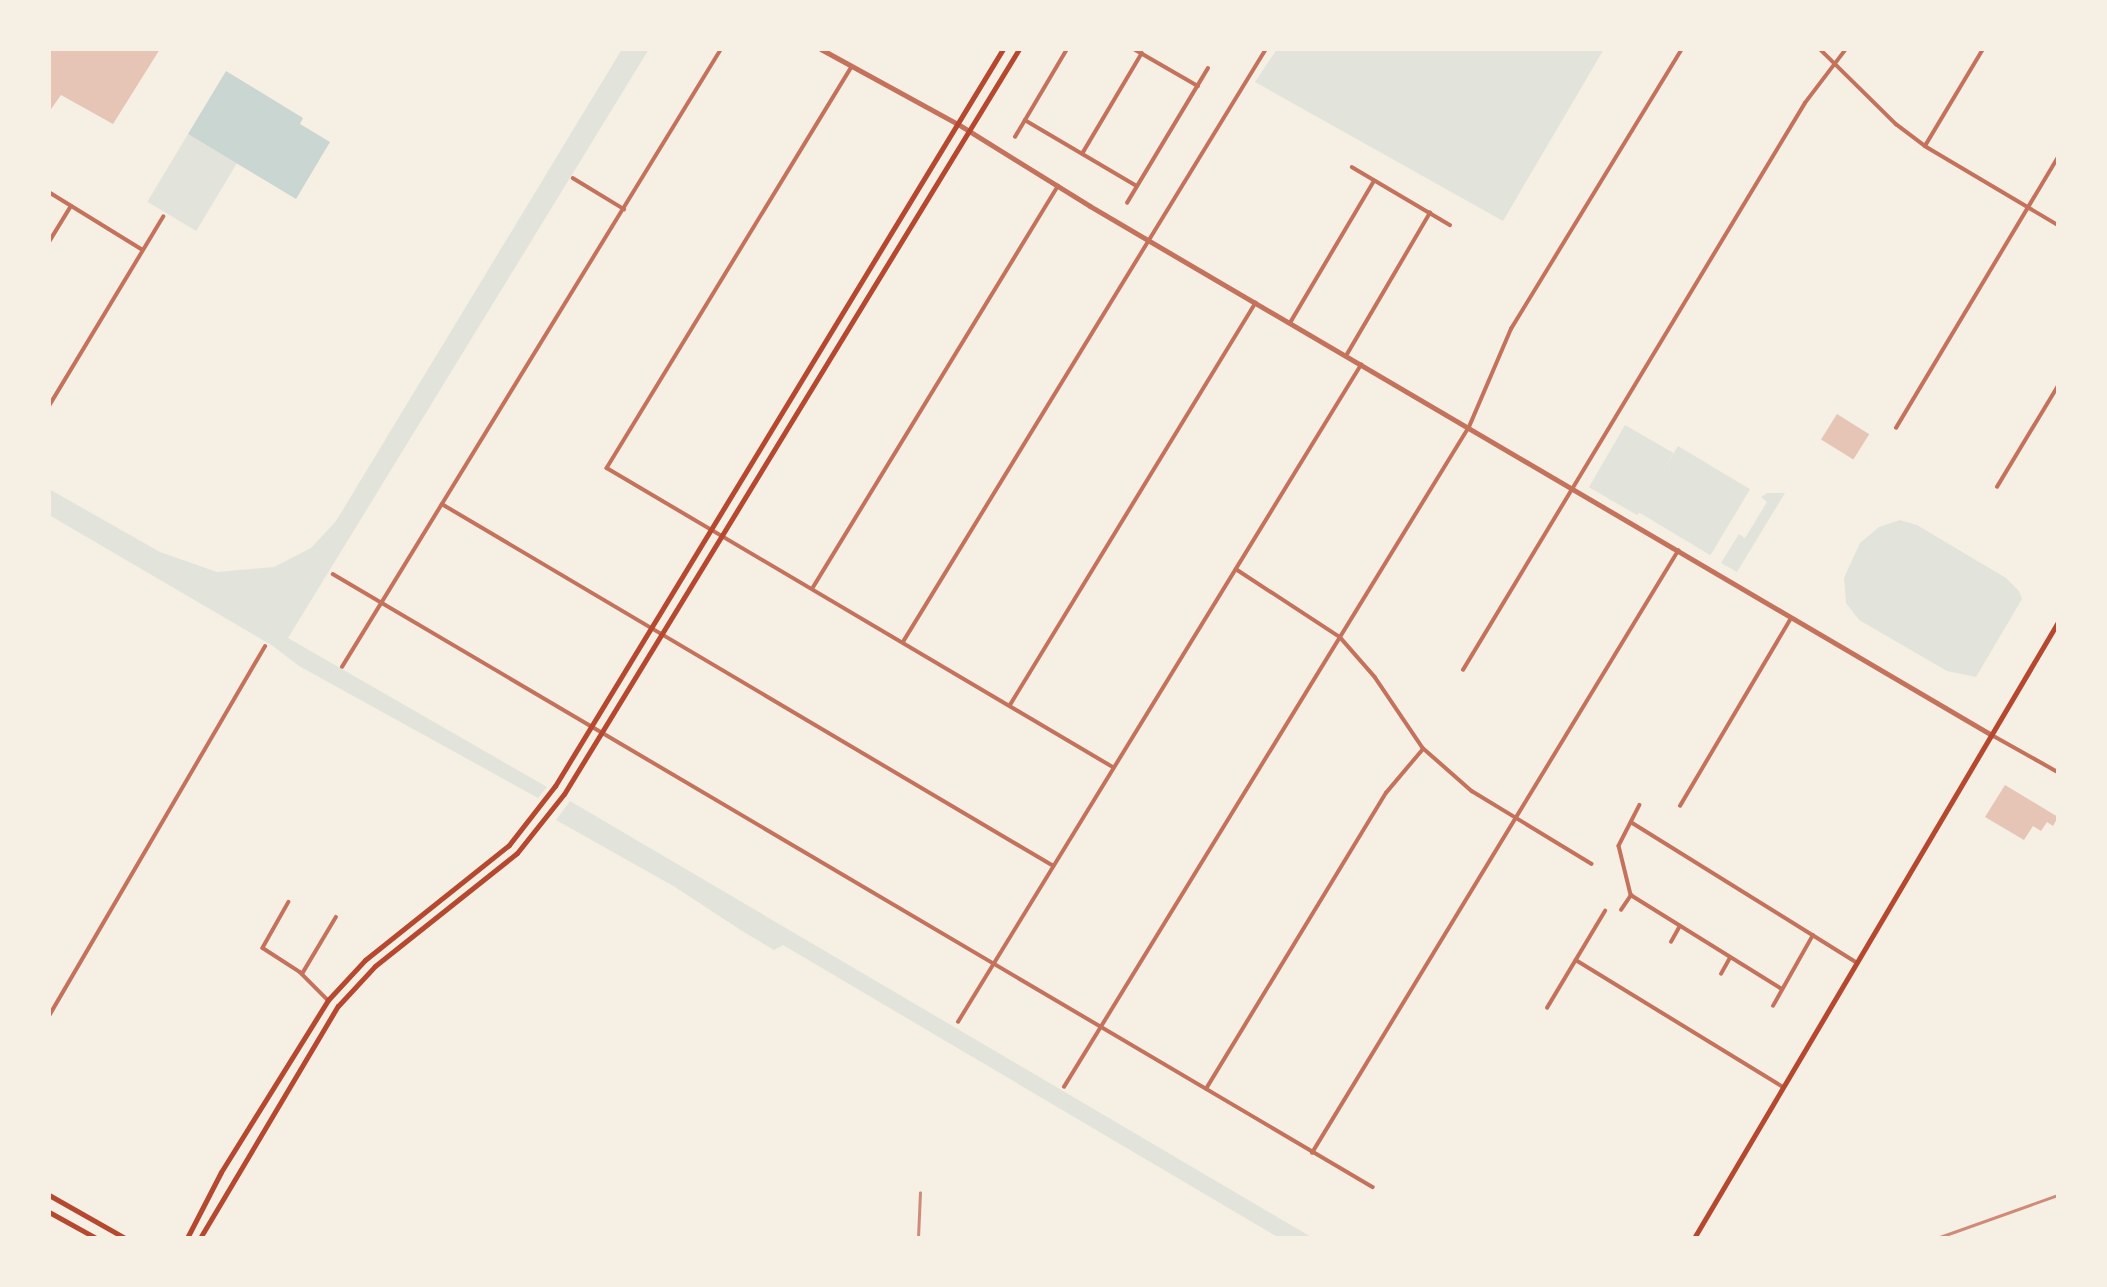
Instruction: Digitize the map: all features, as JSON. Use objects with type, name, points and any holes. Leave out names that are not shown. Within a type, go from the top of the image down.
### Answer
[{"type":"main road","points":[[187,1238],[221,1172],[328,1000],[365,960],[509,845],[555,786],[878,260],[1003,49]]},
{"type":"main road","points":[[200,1238],[338,1006],[375,966],[517,853],[564,794],[971,133],[1019,49]]},
{"type":"main road","points":[[878,260],[888,267]]},
{"type":"main road","points":[[796,392],[807,399]]},
{"type":"main road","points":[[1694,1238],[2058,622]]},
{"type":"main road","points":[[49,1195],[125,1238]]},
{"type":"main road","points":[[49,1212],[96,1238]]},
{"type":"street","points":[[342,667],[721,49]]},
{"type":"street","points":[[821,49],[958,124],[1255,303],[2058,772]]},
{"type":"street","points":[[1015,136],[1067,49]]},
{"type":"street","points":[[1134,49],[1198,86]]},
{"type":"street","points":[[903,642],[1266,49]]},
{"type":"street","points":[[1064,1087],[1469,427],[1511,329],[1682,49]]},
{"type":"street","points":[[1820,49],[1896,124],[1926,146],[2058,225]]},
{"type":"street","points":[[1463,670],[1805,103],[1838,64],[1846,49]]},
{"type":"street","points":[[1926,146],[1983,49]]},
{"type":"street","points":[[1082,154],[1142,53]]},
{"type":"street","points":[[852,66],[607,468],[1113,767]]},
{"type":"street","points":[[1127,203],[1208,68]]},
{"type":"street","points":[[1025,120],[1137,186]]},
{"type":"street","points":[[1896,428],[2058,157]]},
{"type":"street","points":[[1352,167],[1450,225]]},
{"type":"street","points":[[573,178],[624,209]]},
{"type":"street","points":[[1290,323],[1374,181]]},
{"type":"street","points":[[812,589],[1058,186]]},
{"type":"street","points":[[49,192],[143,250]]},
{"type":"street","points":[[49,242],[71,205]]},
{"type":"street","points":[[1346,356],[1430,213]]},
{"type":"street","points":[[49,406],[163,217]]},
{"type":"street","points":[[1010,705],[1255,303]]},
{"type":"street","points":[[958,1022],[1361,365]]},
{"type":"street","points":[[1997,487],[2058,386]]},
{"type":"street","points":[[442,504],[1052,865]]},
{"type":"street","points":[[1312,1153],[1678,551]]},
{"type":"street","points":[[1236,569],[1340,638],[1375,677],[1423,748],[1472,792],[1592,864]]},
{"type":"street","points":[[333,575],[992,966],[1101,1026],[1373,1187]]},
{"type":"street","points":[[1680,806],[1791,618]]},
{"type":"street","points":[[49,1016],[265,648]]},
{"type":"street","points":[[1206,1089],[1385,793],[1423,748]]},
{"type":"street","points":[[1621,910],[1630,895],[1619,846],[1640,805]]},
{"type":"street","points":[[1630,822],[1858,963]]},
{"type":"street","points":[[1630,895],[1782,989]]},
{"type":"street","points":[[289,902],[262,948],[302,974],[328,1000]]},
{"type":"street","points":[[1547,1008],[1605,911]]},
{"type":"street","points":[[302,974],[336,917]]},
{"type":"street","points":[[1671,942],[1680,926]]},
{"type":"street","points":[[1773,1006],[1813,935]]},
{"type":"street","points":[[1721,974],[1731,957]]},
{"type":"street","points":[[1576,960],[1783,1087]]},
{"type":"shaded area","points":[[622,49],[649,49],[288,638],[547,787],[538,798],[299,666],[273,646],[49,515],[49,489],[160,552],[217,572],[274,567],[311,548],[336,521]]},
{"type":"shaded area","points":[[1277,49],[1604,49],[1503,221],[1255,82]]},
{"type":"shaded area","points":[[226,71],[303,118],[300,124],[330,142],[296,199],[188,134]]},
{"type":"shaded area","points":[[188,134],[237,163],[196,231],[147,202]]},
{"type":"shaded area","points":[[1625,425],[1673,453],[1637,515],[1589,487]]},
{"type":"shaded area","points":[[1678,446],[1750,489],[1710,555],[1638,512]]},
{"type":"shaded area","points":[[1767,493],[1785,493],[1737,572],[1721,563],[1739,534],[1745,538],[1767,502],[1761,497]]},
{"type":"shaded area","points":[[1900,520],[1917,525],[2006,578],[2019,591],[2022,599],[1976,677],[1947,671],[1859,620],[1846,603],[1844,578],[1860,543],[1879,527]]},
{"type":"shaded area","points":[[570,801],[1313,1238],[1279,1238],[783,945],[774,950],[675,887],[556,820]]},
{"type":"building","points":[[49,49],[160,49],[113,124],[61,95],[49,112]]},
{"type":"building","points":[[1837,414],[1869,434],[1853,460],[1821,439]]},
{"type":"building","points":[[2005,785],[2058,817],[2053,826],[2047,822],[2041,831],[2033,826],[2024,840],[1985,817]]},
{"type":"railway","points":[[918,1238],[920,1193]]},
{"type":"railway","points":[[1937,1238],[2058,1195]]}]
